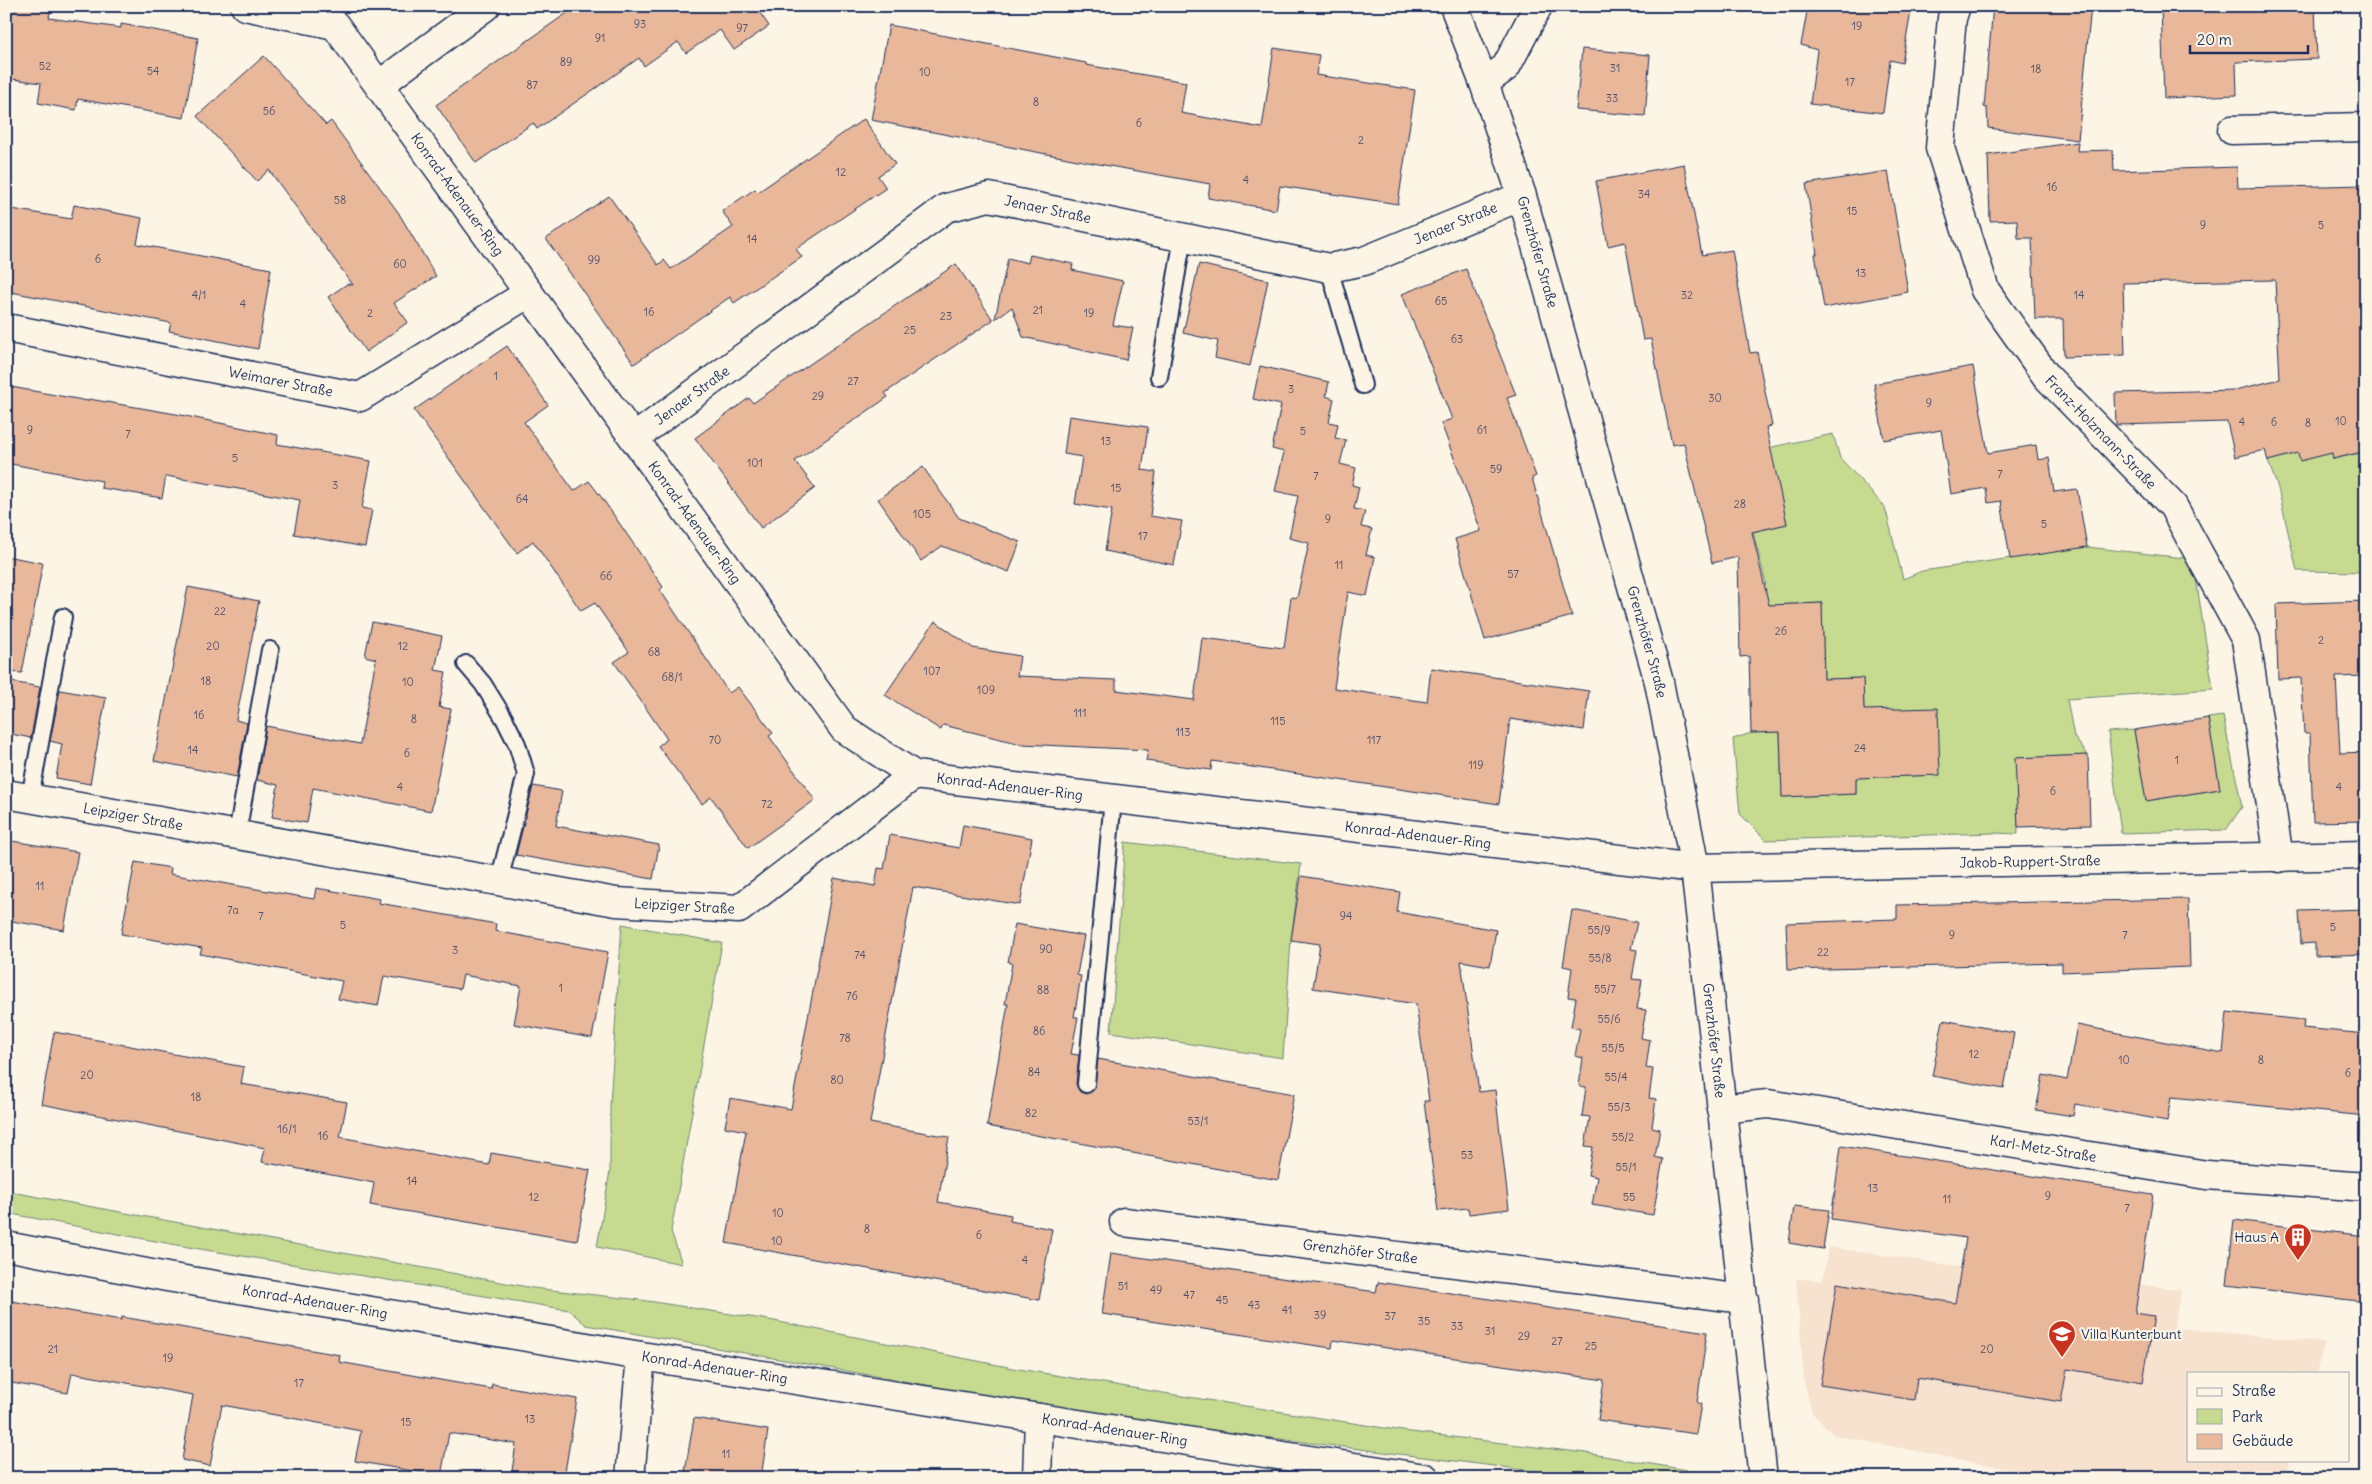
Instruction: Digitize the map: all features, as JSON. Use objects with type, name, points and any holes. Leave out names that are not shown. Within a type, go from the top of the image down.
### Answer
[{"type":"street","name":"Konrad-Adenauer-Ring","points":[[245,6],[337,16],[379,85],[844,728],[914,775],[1695,868]]},
{"type":"street","points":[[379,85],[486,6]]},
{"type":"street","name":"Grenzhöfer Straße","points":[[1454,6],[1484,83],[1522,196],[1659,682],[1695,868],[1763,1478]]},
{"type":"street","points":[[1484,83],[1506,67],[1538,6]]},
{"type":"street","name":"Franz-Holzmann-Straße","points":[[1956,6],[1952,18],[1940,148],[1985,290],[2047,377],[2173,506],[2246,640],[2279,858]]},
{"type":"street","points":[[2232,130],[2366,127]]},
{"type":"street","name":"Jenaer Straße","points":[[634,438],[946,208],[989,197],[1330,268],[1364,261],[1522,196]]},
{"type":"street","name":"Weimarer Straße","points":[[6,328],[360,397],[530,293]]},
{"type":"street","name":"Leipziger Straße","points":[[18,796],[616,902],[739,909],[914,775]]},
{"type":"street","name":"Jakob-Ruppert-Straße","points":[[1695,868],[2366,855]]},
{"type":"street","name":"Karl-Metz-Straße","points":[[1721,1109],[1768,1104],[2207,1175],[2366,1187]]},
{"type":"street","name":"Grenzhöfer Straße","points":[[1124,1222],[1744,1299]]},
{"type":"street","name":"Konrad-Adenauer-Ring","points":[[6,1246],[168,1277],[641,1356],[1425,1478]]},
{"type":"street","points":[[630,1478],[641,1356]]},
{"type":"street","points":[[1037,1478],[1039,1418]]},
{"type":"lane","points":[[1159,377],[1183,237]]},
{"type":"lane","points":[[1330,268],[1363,385]]},
{"type":"lane","name":"Leipziger Straße","points":[[18,796],[63,617]]},
{"type":"lane","points":[[237,834],[270,650]]},
{"type":"lane","points":[[466,664],[484,684],[504,718],[517,744],[526,774],[499,881]]},
{"type":"lane","points":[[1086,1084],[1113,799]]},
{"type":"shaded area","name":"Villa Kunterbunt","points":[[1828,1247],[1997,1272],[1998,1264],[2181,1290],[2174,1328],[2325,1342],[2316,1372],[2187,1372],[2187,1462],[2289,1462],[2285,1478],[2054,1478],[1834,1435],[1812,1413],[1804,1381],[1796,1279],[1823,1280]]},
{"type":"green space","points":[[1833,434],[1840,458],[1885,507],[1903,579],[1922,571],[2087,547],[2193,559],[2213,689],[2067,699],[2074,737],[2088,755],[2016,758],[2018,834],[1993,833],[1766,840],[1740,814],[1733,739],[1751,733],[1780,732],[1782,797],[1856,794],[1856,778],[1940,775],[1864,710],[1863,678],[1824,679],[1822,603],[1739,606],[1739,590],[1766,584],[1753,532],[1787,524],[1774,467],[1763,449]]},
{"type":"green space","points":[[2365,452],[2366,572],[2297,571],[2278,488],[2268,461],[2298,453],[2332,453],[2334,459]]},
{"type":"green space","points":[[2223,716],[2242,807],[2226,830],[2121,833],[2108,732],[2134,730],[2146,801],[2220,789],[2208,718]]},
{"type":"green space","points":[[1125,842],[1301,864],[1291,940],[1283,1058],[1111,1032]]},
{"type":"green space","points":[[622,924],[722,943],[671,1231],[682,1264],[597,1247],[610,1171],[610,1104]]},
{"type":"green space","points":[[6,1191],[533,1288],[641,1300],[769,1320],[1013,1368],[1157,1392],[1403,1431],[1586,1453],[1687,1470],[1684,1478],[1589,1478],[1185,1427],[1045,1406],[586,1325],[569,1310],[182,1246],[6,1213]]},
{"type":"building","points":[[14,6],[51,6],[49,18],[121,28],[121,24],[198,38],[184,118],[78,99],[76,110],[38,103],[41,83],[6,78],[6,54]]},
{"type":"building","points":[[577,6],[755,6],[769,26],[734,50],[720,30],[686,53],[678,42],[644,66],[639,58],[537,129],[533,123],[476,163],[436,105]]},
{"type":"building","points":[[1808,6],[1912,6],[1902,63],[1890,60],[1883,113],[1810,104],[1817,50],[1801,45]]},
{"type":"building","points":[[1993,6],[2091,6],[2078,140],[1988,128],[1987,108],[1984,107]]},
{"type":"building","points":[[2161,6],[2315,6],[2317,59],[2236,62],[2237,95],[2164,98]]},
{"type":"building","points":[[889,25],[1086,63],[1086,65],[1186,82],[1181,113],[1262,128],[1274,48],[1319,55],[1316,75],[1415,90],[1398,204],[1280,186],[1276,210],[1208,198],[1210,184],[871,120]]},
{"type":"building","points":[[1582,49],[1650,55],[1645,116],[1576,110]]},
{"type":"building","points":[[264,56],[326,125],[331,121],[398,212],[436,276],[394,303],[408,322],[366,352],[328,297],[347,284],[353,285],[269,170],[257,181],[197,116]]},
{"type":"building","points":[[864,119],[895,164],[878,176],[886,188],[796,249],[802,257],[734,303],[730,297],[634,364],[546,239],[609,196],[658,265],[664,260],[671,269],[733,227],[722,211],[755,189],[758,192]]},
{"type":"building","points":[[2078,142],[2077,151],[2113,150],[2114,171],[2237,167],[2238,188],[2366,185],[2366,451],[2333,459],[2332,453],[2300,461],[2298,453],[2268,461],[2265,450],[2235,457],[2227,422],[2116,425],[2115,393],[2235,390],[2280,379],[2275,280],[2123,283],[2125,355],[2064,357],[2063,319],[2035,319],[2032,238],[2018,238],[2017,220],[1990,221],[1988,155]]},
{"type":"building","points":[[1684,164],[1702,255],[1732,250],[1750,353],[1757,352],[1772,426],[1766,427],[1787,524],[1752,532],[1769,605],[1822,603],[1824,679],[1863,678],[1864,710],[1938,708],[1940,775],[1856,778],[1856,794],[1782,797],[1780,732],[1751,733],[1749,656],[1740,657],[1738,557],[1712,563],[1684,443],[1672,445],[1651,339],[1643,340],[1625,242],[1608,246],[1596,181]]},
{"type":"building","points":[[1888,171],[1908,292],[1824,308],[1806,184]]},
{"type":"building","points":[[74,205],[142,218],[137,244],[271,269],[258,349],[169,331],[171,323],[6,291],[6,208],[71,219]]},
{"type":"building","points":[[1030,255],[1073,264],[1072,270],[1123,281],[1113,325],[1133,328],[1126,360],[1023,337],[1012,307],[995,319],[1008,258],[1028,263]]},
{"type":"building","points":[[956,264],[993,320],[885,393],[888,397],[795,461],[815,488],[761,528],[695,438],[749,398],[753,403]]},
{"type":"building","points":[[1199,264],[1268,280],[1250,366],[1215,358],[1218,341],[1183,333]]},
{"type":"building","points":[[1466,269],[1516,395],[1507,398],[1536,476],[1532,478],[1572,616],[1485,640],[1455,539],[1481,531],[1441,423],[1452,419],[1402,294]]},
{"type":"building","points":[[507,346],[548,405],[524,422],[574,491],[589,481],[663,587],[660,590],[729,693],[738,687],[773,733],[769,736],[815,800],[748,848],[711,797],[702,804],[658,746],[667,739],[614,662],[629,652],[595,603],[581,611],[533,541],[517,553],[414,410]]},
{"type":"building","points":[[1260,366],[1329,382],[1326,396],[1334,399],[1329,422],[1338,424],[1335,438],[1346,440],[1340,464],[1356,468],[1352,485],[1359,487],[1354,509],[1365,511],[1361,527],[1372,529],[1366,555],[1375,557],[1367,596],[1348,592],[1334,688],[1427,702],[1431,668],[1589,691],[1584,730],[1510,719],[1499,804],[1212,761],[1211,770],[1146,761],[1148,750],[1021,744],[943,725],[941,730],[885,695],[935,621],[973,648],[1020,656],[1017,676],[1116,680],[1116,690],[1194,700],[1202,638],[1284,648],[1291,597],[1297,598],[1309,543],[1289,538],[1298,496],[1275,491],[1284,452],[1272,449],[1281,405],[1253,399]]},
{"type":"building","points":[[1973,366],[1988,453],[2036,445],[2038,460],[2049,458],[2054,492],[2077,489],[2087,547],[2010,559],[2001,501],[1988,503],[1986,488],[1951,494],[1941,430],[1884,440],[1874,384]]},
{"type":"building","points":[[6,386],[176,414],[278,435],[277,444],[371,461],[362,508],[372,510],[365,547],[294,534],[300,500],[166,476],[162,498],[101,488],[102,481],[6,463]]},
{"type":"building","points":[[1069,416],[1148,427],[1142,470],[1156,472],[1150,516],[1182,521],[1174,565],[1105,551],[1112,510],[1075,504],[1082,457],[1064,454]]},
{"type":"building","points":[[923,467],[959,518],[1020,542],[1009,572],[942,546],[921,561],[878,499]]},
{"type":"building","points":[[6,556],[43,563],[22,673],[6,672]]},
{"type":"building","points":[[188,587],[259,601],[236,720],[247,723],[237,777],[154,761]]},
{"type":"building","points":[[2366,601],[2366,676],[2336,677],[2340,753],[2366,752],[2366,821],[2313,822],[2310,733],[2304,733],[2301,678],[2278,679],[2276,604]]},
{"type":"building","points":[[372,622],[442,636],[435,670],[446,672],[439,707],[451,709],[431,811],[313,788],[307,823],[272,817],[278,785],[257,780],[266,726],[360,744],[376,659],[365,656]]},
{"type":"building","points":[[6,681],[40,687],[31,738],[6,733]]},
{"type":"building","points":[[60,690],[106,698],[90,784],[56,778],[62,744],[50,741]]},
{"type":"building","points":[[2208,718],[2220,789],[2146,801],[2134,730]]},
{"type":"building","points":[[2088,755],[2090,825],[2018,827],[2015,758]]},
{"type":"building","points":[[533,786],[562,791],[556,826],[659,845],[653,879],[516,855]]},
{"type":"building","points":[[963,825],[1032,838],[1020,905],[913,887],[870,1123],[949,1137],[938,1202],[1011,1215],[1010,1221],[1052,1229],[1039,1300],[726,1243],[746,1131],[725,1127],[730,1098],[791,1109],[834,878],[875,886],[878,868],[884,869],[890,835],[959,848]]},
{"type":"building","points":[[6,840],[78,852],[64,930],[6,920]]},
{"type":"building","points":[[135,862],[171,868],[170,874],[314,899],[316,888],[380,899],[379,903],[496,924],[495,931],[608,952],[592,1038],[514,1024],[521,986],[463,975],[460,989],[384,976],[378,1006],[338,999],[342,981],[200,954],[202,948],[121,934]]},
{"type":"building","points":[[1301,876],[1400,892],[1397,912],[1496,930],[1490,966],[1461,961],[1479,1092],[1495,1090],[1509,1209],[1469,1214],[1468,1208],[1438,1211],[1424,1101],[1429,1101],[1416,1004],[1313,988],[1320,944],[1291,940]]},
{"type":"building","points":[[2188,899],[2190,967],[2062,972],[2062,963],[1788,970],[1786,923],[1897,919],[1897,905]]},
{"type":"building","points":[[2366,909],[2366,954],[2315,956],[2315,943],[2301,944],[2299,911]]},
{"type":"building","points":[[1572,910],[1637,922],[1631,949],[1637,950],[1632,979],[1642,980],[1637,1009],[1646,1010],[1641,1038],[1650,1040],[1646,1068],[1653,1069],[1649,1098],[1656,1099],[1652,1127],[1660,1129],[1655,1157],[1663,1159],[1653,1215],[1592,1205],[1597,1177],[1588,1175],[1593,1147],[1585,1146],[1590,1117],[1582,1116],[1586,1087],[1579,1086],[1583,1058],[1575,1056],[1580,1029],[1571,1027],[1576,998],[1568,997],[1572,968],[1563,966]]},
{"type":"building","points":[[1015,924],[1084,936],[1077,975],[1081,976],[1074,1017],[1078,1017],[1071,1054],[1079,1055],[1076,1084],[1080,1092],[1086,1094],[1094,1089],[1098,1059],[1294,1094],[1278,1180],[987,1126],[1008,1004],[1005,1004],[1012,964],[1008,962]]},
{"type":"building","points":[[2227,1012],[2304,1020],[2303,1028],[2366,1034],[2366,1116],[2171,1097],[2167,1121],[2075,1104],[2073,1116],[2036,1110],[2043,1075],[2067,1080],[2077,1025],[2223,1053]]},
{"type":"building","points":[[1943,1020],[2014,1033],[2004,1089],[1932,1076]]},
{"type":"building","points":[[54,1032],[244,1067],[241,1084],[347,1102],[340,1137],[489,1165],[491,1153],[590,1170],[577,1241],[370,1205],[374,1183],[262,1162],[265,1148],[41,1104]]},
{"type":"building","points":[[1841,1146],[2153,1195],[2135,1313],[2154,1316],[2143,1382],[2067,1369],[2061,1402],[1917,1378],[1914,1400],[1820,1385],[1837,1283],[1955,1303],[1966,1238],[1831,1219]]},
{"type":"building","points":[[1794,1206],[1829,1210],[1823,1249],[1789,1243]]},
{"type":"building","name":"Haus A","points":[[2234,1220],[2366,1236],[2366,1302],[2227,1285]]},
{"type":"building","points":[[1111,1253],[1376,1292],[1378,1282],[1707,1332],[1697,1403],[1701,1404],[1696,1434],[1598,1420],[1604,1380],[1333,1340],[1332,1348],[1102,1314]]},
{"type":"building","points":[[6,1300],[121,1320],[122,1317],[340,1355],[339,1362],[491,1389],[492,1384],[577,1399],[564,1478],[511,1478],[516,1444],[449,1433],[441,1476],[355,1461],[361,1431],[222,1405],[210,1466],[182,1460],[193,1395],[72,1373],[68,1393],[6,1382]]},
{"type":"building","points":[[694,1418],[768,1430],[761,1478],[684,1478]]},
{"type":"place","name":"Haus A","points":[[2298,1261]]},
{"type":"place","name":"Villa Kunterbunt","points":[[2062,1358]]}]
